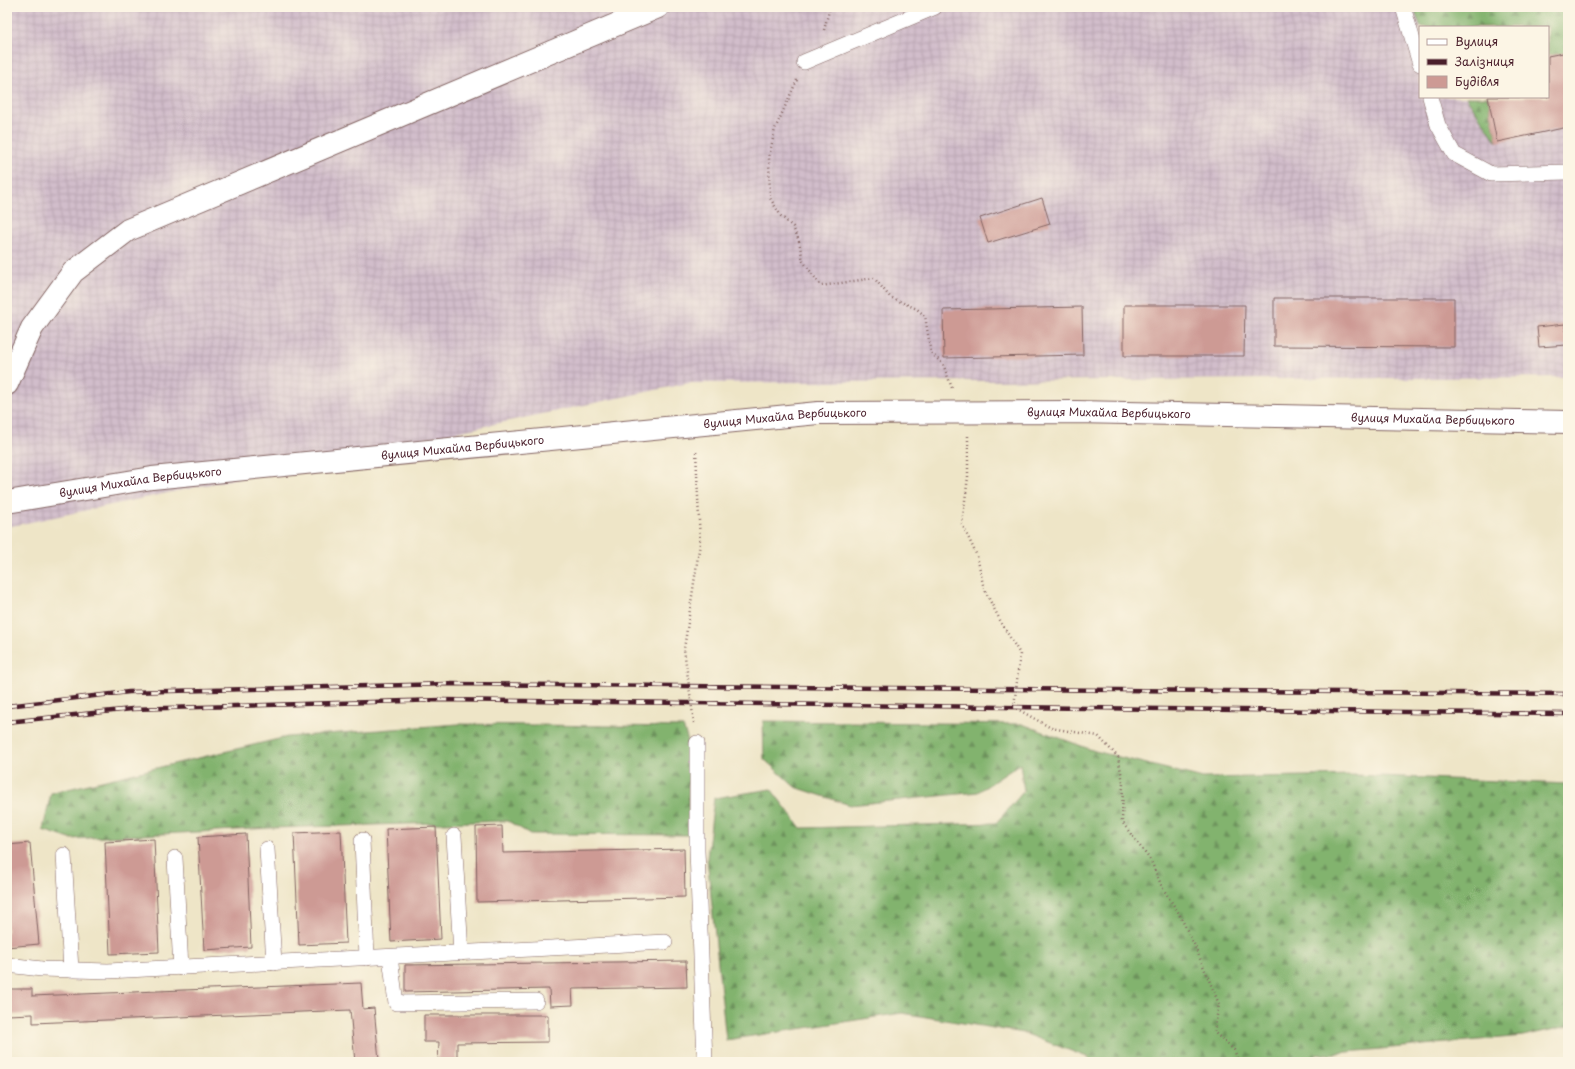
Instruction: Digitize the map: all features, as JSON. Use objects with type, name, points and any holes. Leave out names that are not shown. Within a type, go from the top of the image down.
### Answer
[{"type":"street","points":[[7,384],[32,328],[73,272],[128,230],[658,7]]},
{"type":"street","name":"вулиця Михайла Вербицького","points":[[7,502],[152,478],[818,413],[1076,412],[1568,422]]},
{"type":"lane","points":[[804,62],[935,7]]},
{"type":"lane","points":[[1403,7],[1419,61]]},
{"type":"lane","points":[[1430,98],[1438,125],[1454,154],[1491,174],[1568,172]]},
{"type":"lane","points":[[697,743],[696,850],[705,1062]]},
{"type":"lane","points":[[454,836],[461,953]]},
{"type":"lane","points":[[362,840],[368,958]]},
{"type":"lane","points":[[268,849],[274,963]]},
{"type":"lane","points":[[64,855],[72,970]]},
{"type":"lane","points":[[175,858],[181,968]]},
{"type":"lane","points":[[7,965],[108,971],[665,942]]},
{"type":"lane","points":[[390,957],[396,1003],[536,1001]]},
{"type":"path","points":[[830,7],[823,33],[804,62],[775,130],[769,157],[770,198],[781,216],[793,227],[799,241],[804,261],[821,286],[874,278],[890,298],[917,309],[925,316],[931,353],[943,364],[968,428],[968,477],[962,524],[977,556],[984,588],[1002,624],[1020,654],[1014,707],[1051,728],[1098,736],[1118,757],[1124,782],[1122,822],[1151,861],[1162,887],[1178,912],[1194,944],[1219,1004],[1214,1032],[1234,1050],[1239,1062]]},
{"type":"path","points":[[695,426],[700,543],[684,649],[697,743]]},
{"type":"shaded area","points":[[7,7],[1568,7],[1568,377],[689,383],[7,527]]},
{"type":"green space","points":[[1413,7],[1568,7],[1568,52],[1549,56],[1549,26],[1421,26]]},
{"type":"green space","points":[[1467,98],[1488,98],[1497,142]]},
{"type":"green space","points":[[763,721],[1022,724],[1095,751],[1203,778],[1355,775],[1568,784],[1568,1026],[1523,1036],[1315,1055],[1317,1062],[1094,1062],[1087,1057],[1024,1033],[902,1013],[726,1040],[707,858],[714,798],[771,789],[801,828],[996,823],[1024,791],[1020,764],[978,792],[850,805],[795,787],[764,759]]},
{"type":"green space","points":[[458,724],[683,727],[689,743],[688,835],[530,834],[508,821],[271,828],[70,839],[43,830],[51,793],[287,737]]},
{"type":"building","points":[[1568,52],[1568,127],[1497,142],[1488,98],[1549,98],[1549,56]]},
{"type":"building","points":[[1042,198],[1050,224],[988,243],[980,218]]},
{"type":"building","points":[[1274,298],[1454,298],[1454,347],[1274,346]]},
{"type":"building","points":[[1124,305],[1245,305],[1244,356],[1124,356]]},
{"type":"building","points":[[1082,307],[1083,355],[944,358],[943,310]]},
{"type":"building","points":[[1565,324],[1567,345],[1539,347],[1537,327]]},
{"type":"building","points":[[502,826],[503,853],[684,849],[685,897],[477,902],[476,827]]},
{"type":"building","points":[[436,827],[441,939],[391,942],[386,829]]},
{"type":"building","points":[[341,831],[346,943],[299,945],[294,833]]},
{"type":"building","points":[[246,834],[251,947],[204,950],[198,837]]},
{"type":"building","points":[[154,839],[159,952],[110,954],[105,842]]},
{"type":"building","points":[[30,843],[39,944],[7,947],[7,845]]},
{"type":"building","points":[[686,961],[687,987],[572,989],[573,1005],[550,1006],[549,989],[405,992],[405,965]]},
{"type":"building","points":[[361,983],[363,1009],[374,1008],[379,1060],[355,1062],[350,1010],[33,1023],[33,1014],[7,1015],[7,989],[32,989],[32,996]]},
{"type":"building","points":[[424,1015],[548,1015],[548,1042],[457,1043],[457,1062],[438,1062],[439,1042],[424,1042]]},
{"type":"railway","points":[[7,706],[129,692],[448,684],[1568,694]]},
{"type":"railway","points":[[7,722],[132,709],[442,700],[1568,714]]}]
